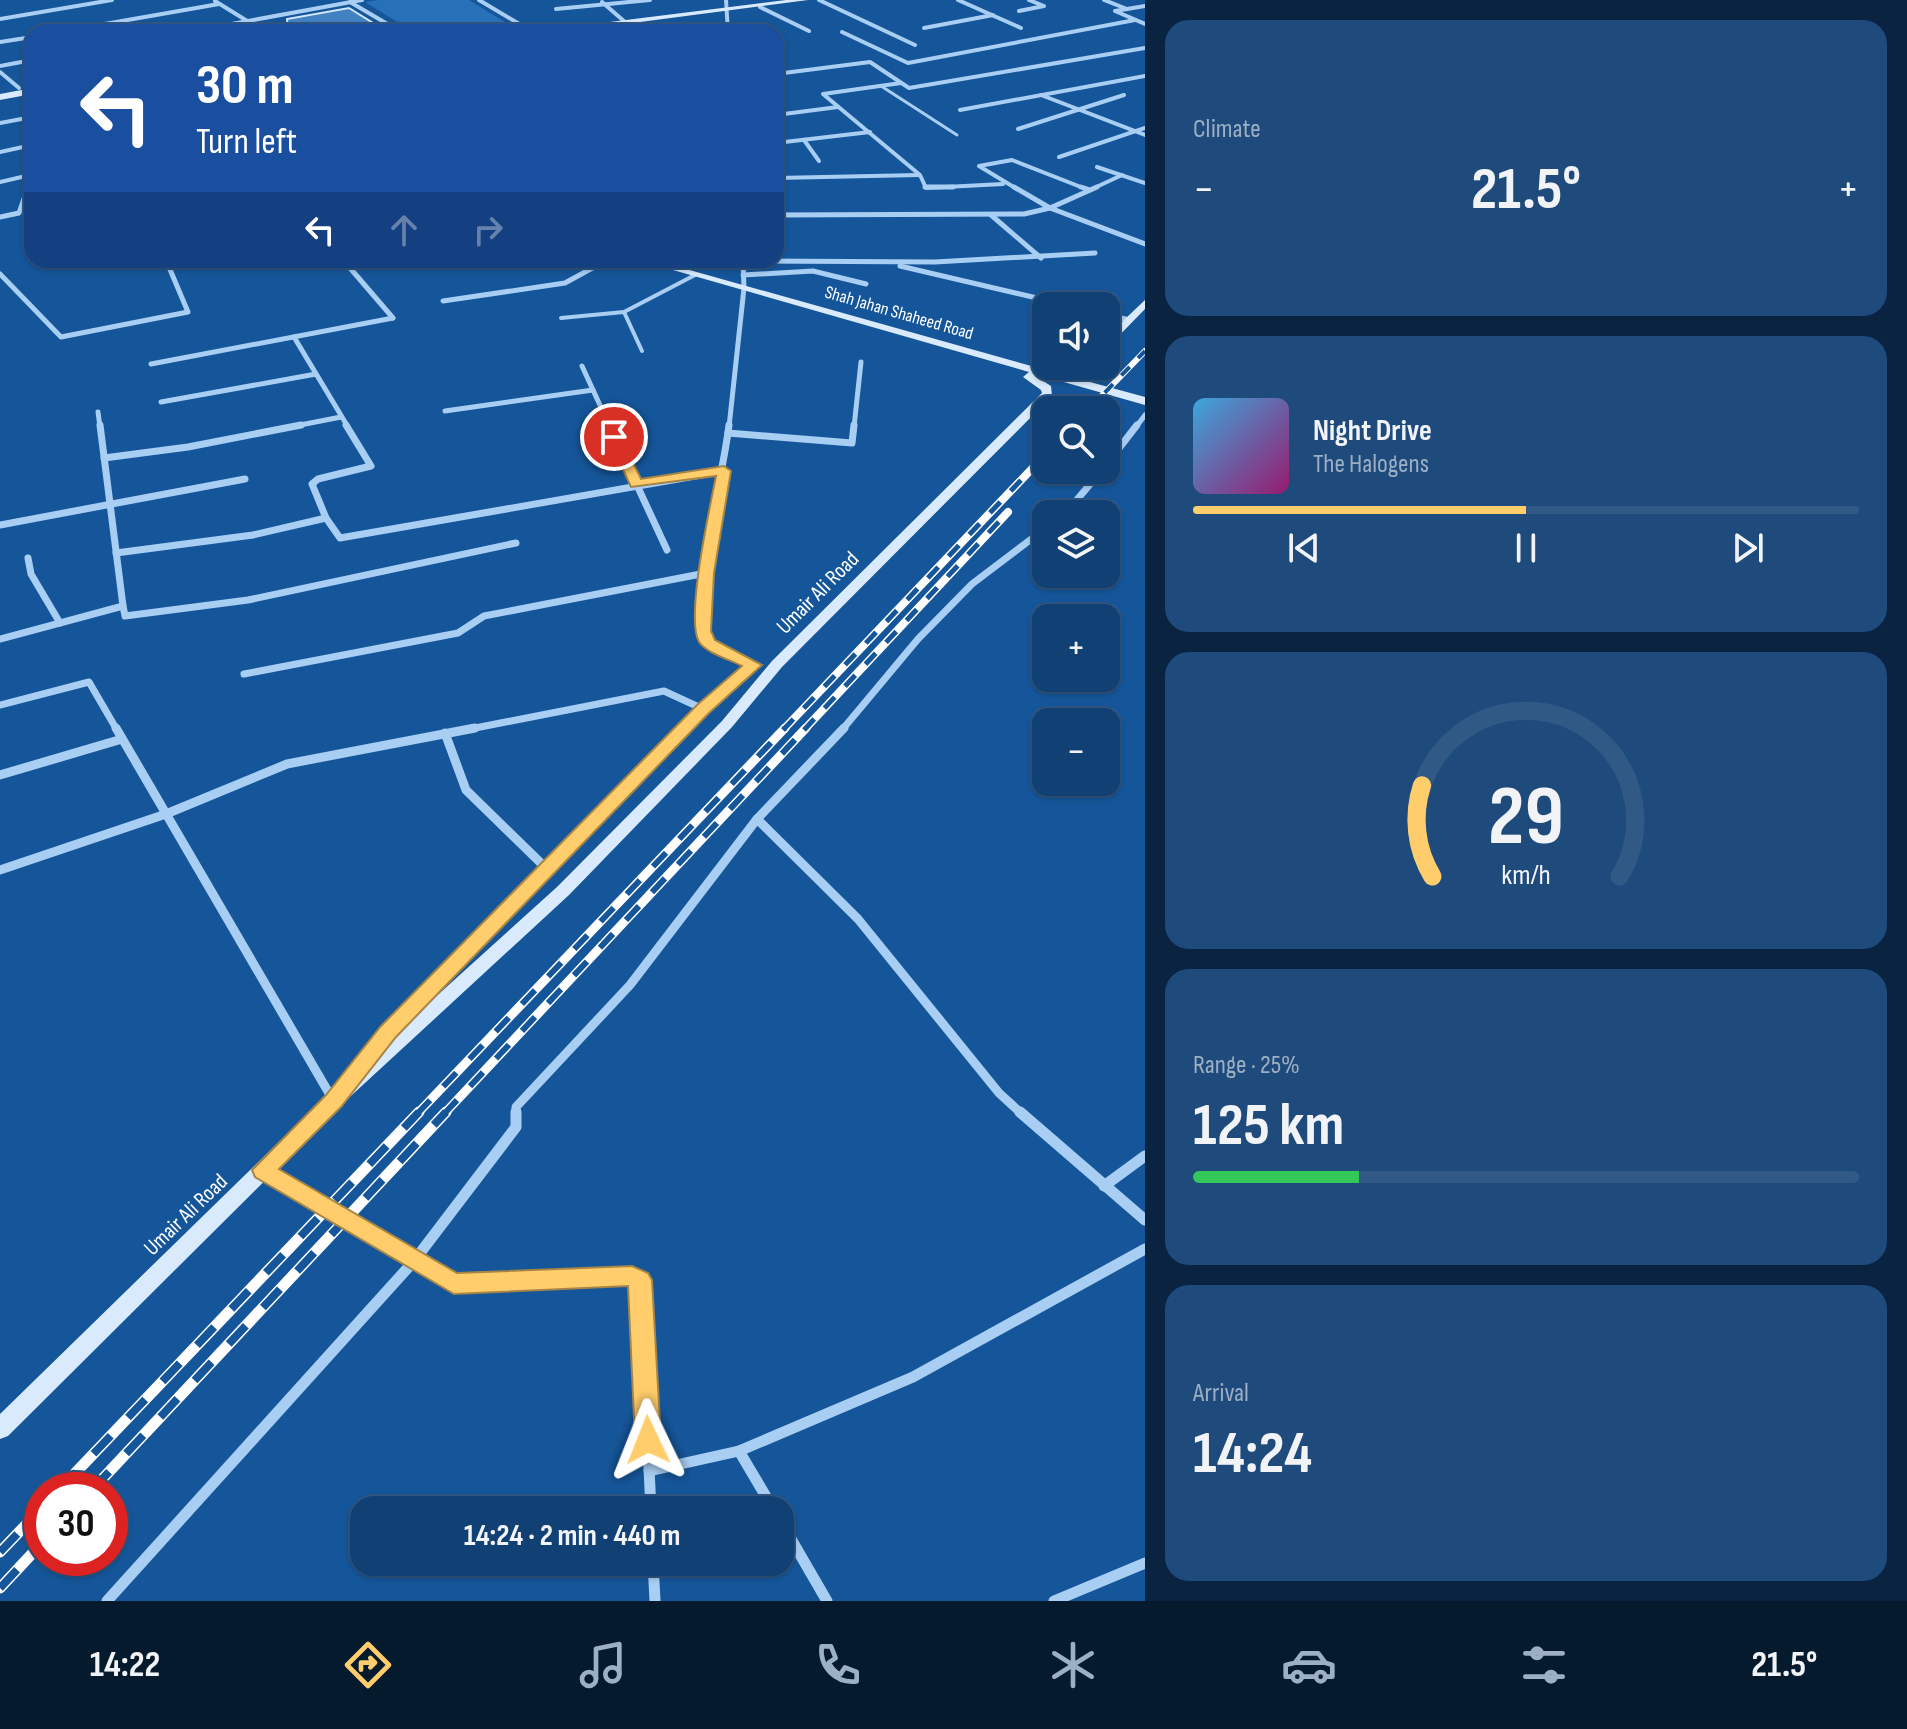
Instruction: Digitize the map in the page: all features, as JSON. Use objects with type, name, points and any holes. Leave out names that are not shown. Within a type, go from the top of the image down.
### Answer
[{"type":"street","points":[[0,19],[112,0]]},
{"type":"street","points":[[213,0],[253,24]]},
{"type":"street","points":[[232,24],[362,0]]},
{"type":"street","points":[[479,0],[519,24]]},
{"type":"street","points":[[599,0],[625,22]]},
{"type":"street","points":[[556,9],[650,0]]},
{"type":"street","points":[[726,0],[728,24]]},
{"type":"street","points":[[606,24],[727,12],[804,0]]},
{"type":"street","points":[[819,0],[915,45]]},
{"type":"street","points":[[958,0],[1021,28]]},
{"type":"street","points":[[1019,11],[1044,6],[1029,0]]},
{"type":"street","points":[[1104,0],[1128,9]]},
{"type":"street","points":[[348,1],[387,24]]},
{"type":"street","points":[[105,24],[219,4]]},
{"type":"street","points":[[1145,6],[1115,11],[1145,24]]},
{"type":"street","points":[[760,7],[809,31]]},
{"type":"street","points":[[924,28],[993,15]]},
{"type":"street","points":[[842,32],[908,63],[1135,20]]},
{"type":"street","points":[[0,42],[24,38]]},
{"type":"street","points":[[784,73],[870,62],[909,88],[1145,48]]},
{"type":"street","points":[[19,88],[0,69],[24,62]]},
{"type":"street","points":[[960,110],[1145,76]]},
{"type":"street","points":[[901,83],[823,94],[920,175],[926,188],[1004,184]]},
{"type":"street","points":[[0,94],[24,88]]},
{"type":"street","points":[[0,94],[24,90]]},
{"type":"street","points":[[1040,95],[1145,135]]},
{"type":"street","points":[[1018,129],[1124,95]]},
{"type":"street","points":[[784,114],[838,107]]},
{"type":"street","points":[[0,123],[24,118]]},
{"type":"street","points":[[1059,157],[1145,128]]},
{"type":"street","points":[[784,142],[870,132]]},
{"type":"street","points":[[804,140],[819,161]]},
{"type":"street","points":[[0,152],[24,147]]},
{"type":"street","points":[[1090,190],[1012,160],[979,166],[1004,184],[1050,208],[1145,244]]},
{"type":"street","points":[[1097,167],[1145,183]]},
{"type":"street","points":[[784,178],[920,175]]},
{"type":"street","points":[[784,215],[1024,214],[1050,208],[1122,175]]},
{"type":"street","points":[[0,182],[24,177]]},
{"type":"street","points":[[0,217],[19,213],[24,197]]},
{"type":"street","points":[[991,215],[1041,258]]},
{"type":"street","points":[[784,261],[885,262],[1041,258],[1095,253]]},
{"type":"street","points":[[885,262],[1032,297]]},
{"type":"street","points":[[0,274],[61,337],[188,312],[169,268]]},
{"type":"street","points":[[151,364],[393,318],[350,268]]},
{"type":"street","points":[[443,301],[565,283],[592,268]]},
{"type":"street","name":"Shah Jahan Shaheed Road","points":[[671,268],[1032,365]]},
{"type":"street","points":[[743,268],[744,288],[724,471],[706,573],[703,631],[708,642],[753,665],[777,664]]},
{"type":"street","points":[[743,275],[813,271],[866,284]]},
{"type":"street","points":[[1120,329],[1145,303]]},
{"type":"street","points":[[1120,318],[1129,320]]},
{"type":"street","points":[[294,337],[372,469],[314,480],[312,484],[326,518],[340,538],[724,471]]},
{"type":"street","points":[[728,433],[852,443],[861,362]]},
{"type":"street","points":[[582,366],[667,550]]},
{"type":"street","points":[[161,402],[316,374]]},
{"type":"street","name":"Umair Ali Road","points":[[0,1429],[333,1101],[563,891],[727,724],[777,664],[1048,394],[1047,388],[1030,379],[1032,377]]},
{"type":"street","name":"Shah Jahan Shaheed Road","points":[[1080,380],[1145,401]]},
{"type":"street","points":[[445,411],[593,390]]},
{"type":"street","points":[[98,412],[125,616],[248,600],[516,543]]},
{"type":"street","points":[[1120,447],[1145,415]]},
{"type":"street","points":[[104,458],[188,447],[341,417]]},
{"type":"street","points":[[0,525],[245,479]]},
{"type":"street","points":[[1077,500],[1090,484]]},
{"type":"street","points":[[116,553],[253,535],[326,518]]},
{"type":"street","points":[[107,1601],[414,1261],[516,1127],[516,1107],[630,985],[757,819],[862,709],[918,639],[972,584],[1032,539]]},
{"type":"street","points":[[28,558],[31,574],[60,623]]},
{"type":"street","points":[[244,674],[458,633],[484,616],[706,573]]},
{"type":"street","points":[[0,639],[123,606]]},
{"type":"street","points":[[0,705],[89,682],[333,1101],[389,1031],[703,709],[753,665]]},
{"type":"street","points":[[0,870],[166,814],[287,764],[664,691],[703,709]]},
{"type":"street","points":[[445,733],[466,790],[547,869]]},
{"type":"street","points":[[0,775],[122,739]]},
{"type":"street","points":[[757,819],[858,919],[999,1093],[1145,1220]]},
{"type":"street","points":[[1104,1186],[1145,1156]]},
{"type":"street","points":[[263,1170],[454,1284],[632,1276],[640,1280],[650,1496]]},
{"type":"street","points":[[649,1471],[739,1451],[913,1377],[1145,1249]]},
{"type":"street","points":[[739,1451],[766,1496]]},
{"type":"street","points":[[794,1544],[827,1601]]},
{"type":"street","points":[[1054,1601],[1145,1563]]},
{"type":"street","points":[[654,1576],[655,1601]]},
{"type":"lane","points":[[881,86],[957,135]]},
{"type":"lane","points":[[561,318],[624,312],[695,275]]},
{"type":"lane","points":[[624,312],[642,351]]},
{"type":"shaded area","points":[[469,0],[508,24],[401,24],[365,2]]},
{"type":"building","points":[[349,8],[375,24],[287,24],[287,19]]},
{"type":"railway","points":[[1102,396],[1145,351]]},
{"type":"railway","points":[[783,730],[1032,469]]},
{"type":"railway","points":[[804,730],[1008,512]]},
{"type":"railway","points":[[417,1114],[785,728]]},
{"type":"railway","points":[[444,1114],[806,728]]},
{"type":"railway","points":[[76,1472],[419,1112]]},
{"type":"railway","points":[[109,1472],[446,1112]]},
{"type":"railway","points":[[0,1552],[24,1527]]},
{"type":"railway","points":[[0,1588],[24,1562]]},
{"type":"route","points":[[614,437],[636,484],[724,471],[706,573],[703,631],[708,642],[753,665],[703,709],[389,1031],[333,1101],[263,1170],[454,1284],[632,1276],[640,1280],[648,1440]]}]
